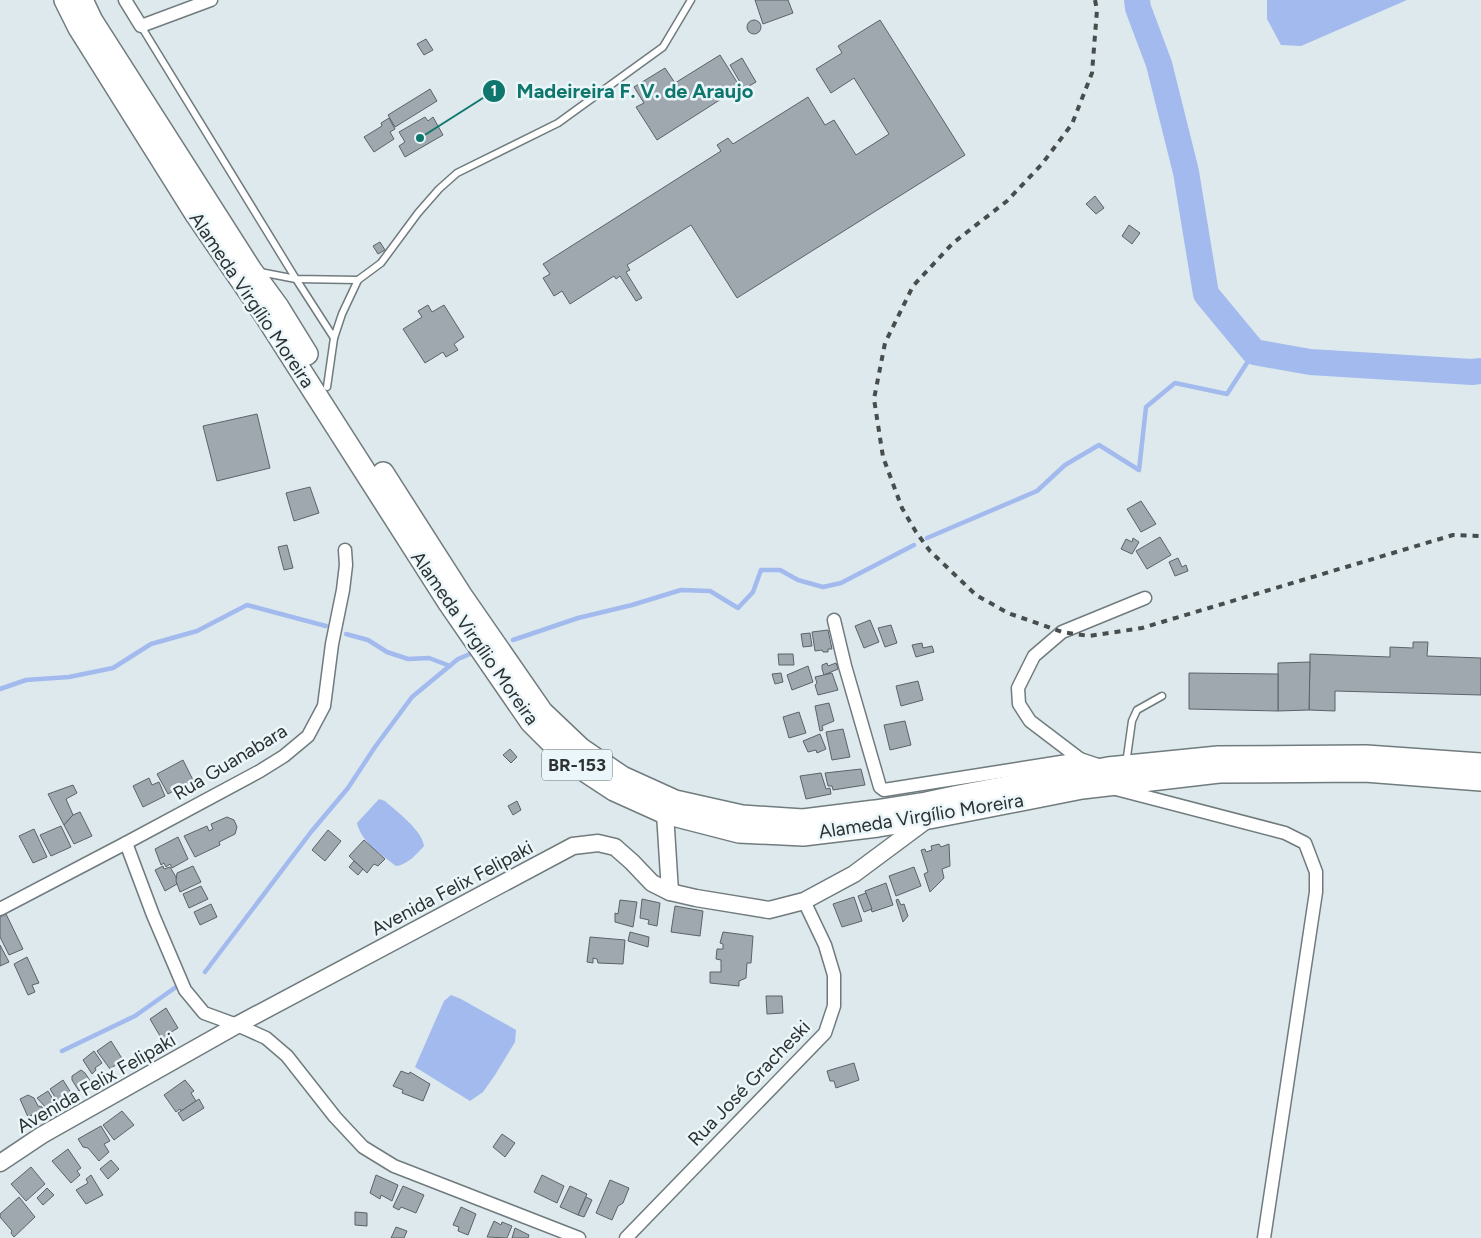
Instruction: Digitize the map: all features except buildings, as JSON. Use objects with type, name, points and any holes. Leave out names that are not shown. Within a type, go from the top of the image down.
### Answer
[{"type":"highway","name":"Alameda Virgílio Moreira","points":[[64,0],[79,28],[195,213],[265,315],[449,603],[531,722],[570,761],[614,790],[665,813],[739,832],[803,835],[929,818],[1082,788],[1112,773],[1365,771],[1481,780]]},
{"type":"highway","name":"Alameda Virgílio Moreira","points":[[82,0],[92,21],[251,270],[278,307],[327,387],[461,595],[542,712],[581,749],[622,776],[675,801],[742,816],[803,820],[875,811],[1218,757],[1366,756],[1481,764]]},
{"type":"street","points":[[125,0],[141,26],[211,0]]},
{"type":"street","name":"Rua Guanabara","points":[[0,909],[126,844],[260,771],[284,756],[308,736],[324,706],[332,644],[343,590],[345,550]]},
{"type":"street","points":[[1144,598],[1062,632],[1034,656],[1018,688],[1019,704],[1030,721],[1080,759],[1112,773],[1285,833],[1304,843],[1316,872],[1316,892],[1264,1238]]},
{"type":"street","points":[[834,620],[877,778],[880,787],[884,790],[1080,759]]},
{"type":"street","points":[[665,813],[670,892]]},
{"type":"street","name":"Avenida Felix Felipaki","points":[[0,1163],[42,1135],[237,1024],[572,846],[598,843],[615,847],[652,883],[670,892],[768,910],[804,901],[854,874],[929,818]]},
{"type":"street","points":[[126,844],[153,915],[185,990],[204,1013],[237,1024],[266,1038],[287,1056],[362,1148],[394,1166],[579,1238]]},
{"type":"street","name":"Rua José Gracheski","points":[[626,1238],[825,1033],[834,1006],[834,975],[825,944],[804,901]]},
{"type":"lane","points":[[327,387],[334,338],[342,314],[358,280],[381,263],[439,189],[457,173],[558,123],[663,47],[691,0]]},
{"type":"lane","points":[[141,26],[334,338]]},
{"type":"lane","points":[[251,270],[296,279],[358,280]]},
{"type":"lane","points":[[1112,773],[1137,710],[1162,696]]},
{"type":"water","points":[[1267,0],[1407,0],[1301,46],[1281,45],[1267,19]]},
{"type":"water","points":[[379,799],[385,801],[408,822],[422,840],[424,846],[412,859],[404,864],[396,866],[373,848],[359,830],[357,823]]},
{"type":"water","points":[[451,995],[516,1030],[515,1042],[495,1075],[483,1092],[470,1101],[415,1067],[444,1001]]},
{"type":"waterway","points":[[1137,0],[1138,8],[1159,64],[1186,172],[1206,294],[1254,352],[1310,362],[1481,371]]},
{"type":"waterway","points":[[927,538],[1037,491],[1065,465],[1099,445],[1139,470],[1146,407],[1175,383],[1227,394],[1254,352]]},
{"type":"waterway","points":[[513,640],[578,618],[632,605],[681,590],[710,591],[738,608],[753,592],[761,570],[780,570],[798,580],[823,587],[841,583],[914,545]]},
{"type":"waterway","points":[[0,689],[26,680],[69,677],[113,668],[151,644],[197,631],[247,605],[326,626]]},
{"type":"waterway","points":[[346,634],[368,640],[387,652],[408,659],[429,658],[450,666]]},
{"type":"waterway","points":[[205,972],[311,832],[348,788],[375,747],[412,697],[458,659],[470,654]]},
{"type":"waterway","points":[[62,1051],[135,1016],[176,987]]},
{"type":"railway","points":[[1095,0],[1097,10],[1092,73],[1072,124],[1042,164],[1007,201],[953,243],[913,286],[885,343],[874,399],[883,457],[902,508],[916,532],[930,551],[976,595],[1008,613],[1062,632],[1089,636],[1142,628],[1453,535],[1481,536]]},
{"type":"place","name":"Madeireira F. V. de Araujo","points":[[420,138]]}]
